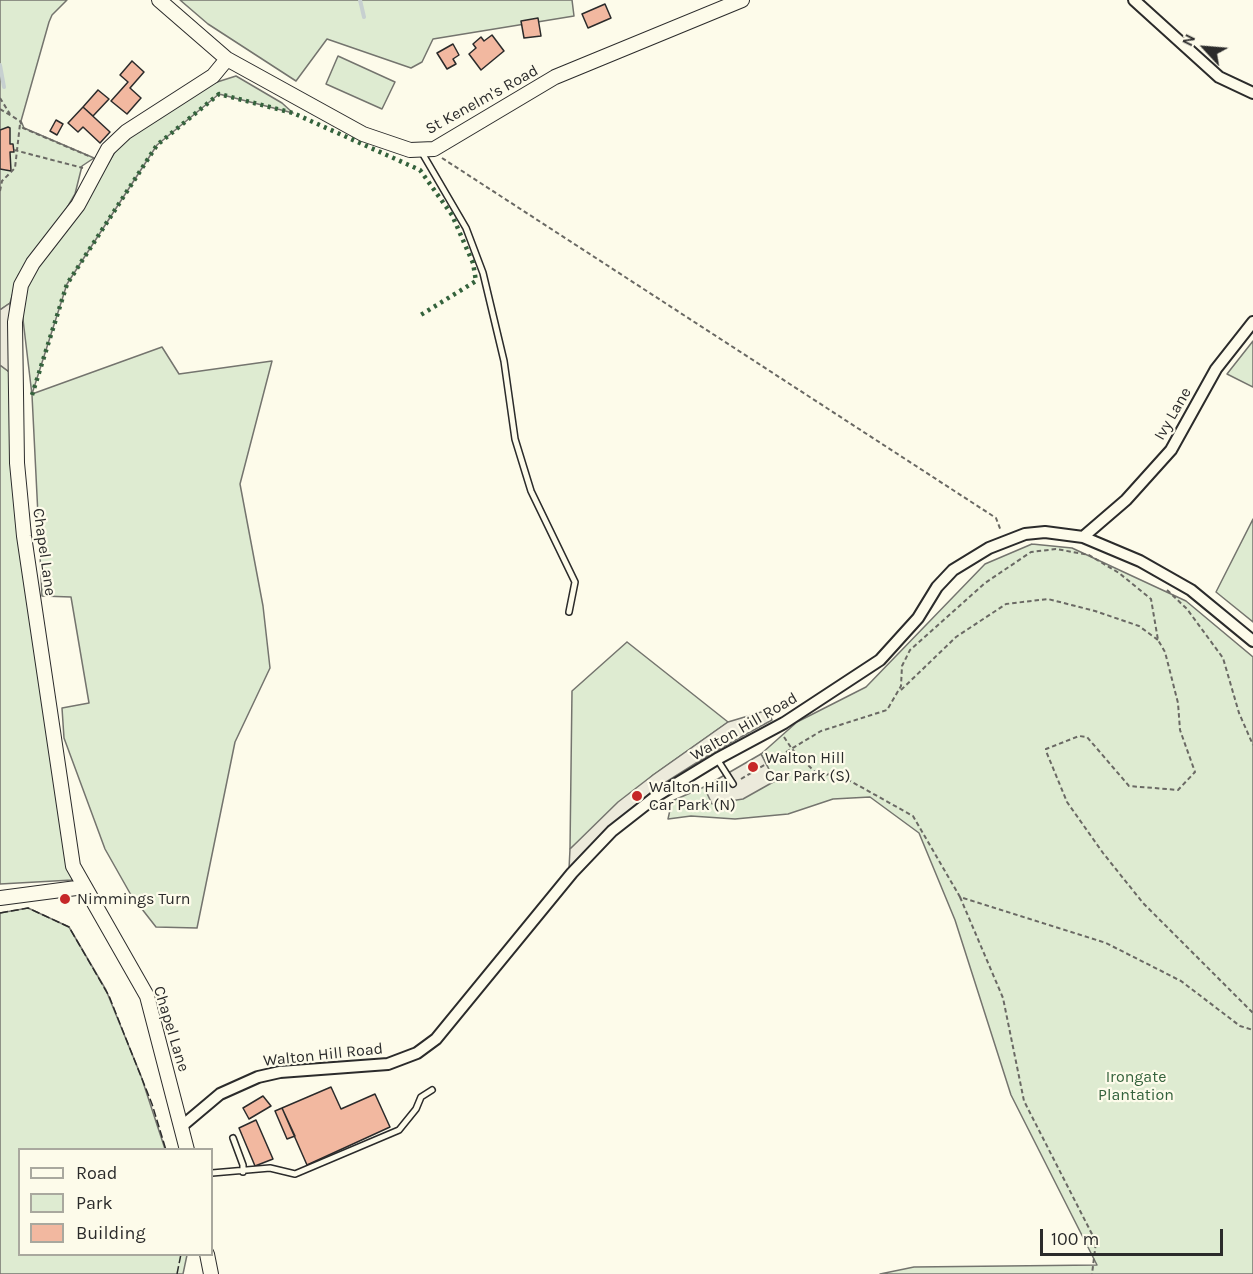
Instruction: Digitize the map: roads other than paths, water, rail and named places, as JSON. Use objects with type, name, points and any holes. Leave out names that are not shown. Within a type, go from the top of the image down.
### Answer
[{"type":"street","points":[[159,0],[227,59]]},
{"type":"street","name":"St Kenelm's Road","points":[[227,59],[363,134],[410,150],[434,149],[555,77],[742,0]]},
{"type":"street","points":[[1134,0],[1219,77],[1253,93]]},
{"type":"street","name":"Chapel Lane","points":[[187,1148],[147,996],[73,866],[24,536],[17,463],[15,322],[21,285],[33,263],[85,195],[108,149],[126,132],[213,76],[227,59]]},
{"type":"street","name":"Ivy Lane","points":[[1083,537],[1126,500],[1171,450],[1216,369],[1253,322]]},
{"type":"street","name":"Walton Hill Road","points":[[182,1126],[220,1094],[258,1077],[280,1072],[388,1064],[417,1053],[436,1039],[572,873],[612,831],[658,795],[778,726],[880,660],[918,618],[937,587],[953,570],[1005,542],[1025,534],[1045,532],[1083,537],[1140,561],[1191,590],[1253,641]]},
{"type":"street","points":[[0,898],[84,887]]},
{"type":"street","points":[[207,1256],[211,1274]]},
{"type":"lane","points":[[420,150],[466,228],[483,273],[504,361],[515,439],[531,491],[574,582],[569,612]]},
{"type":"lane","points":[[717,759],[733,784]]},
{"type":"lane","points":[[213,1173],[270,1168],[295,1174],[389,1134],[404,1125],[421,1097],[432,1090]]},
{"type":"lane","points":[[233,1138],[243,1165],[243,1172]]},
{"type":"waterway","points":[[360,0],[364,17]]},
{"type":"waterway","points":[[0,65],[4,87]]},
{"type":"place","name":"Walton Hill Car Park (S)","points":[[753,767]]},
{"type":"place","name":"Walton Hill Car Park (N)","points":[[637,796]]},
{"type":"place","name":"Nimmings Turn","points":[[65,899]]},
{"type":"park label","name":"Irongate Plantation","points":[[1136,1086]]}]
